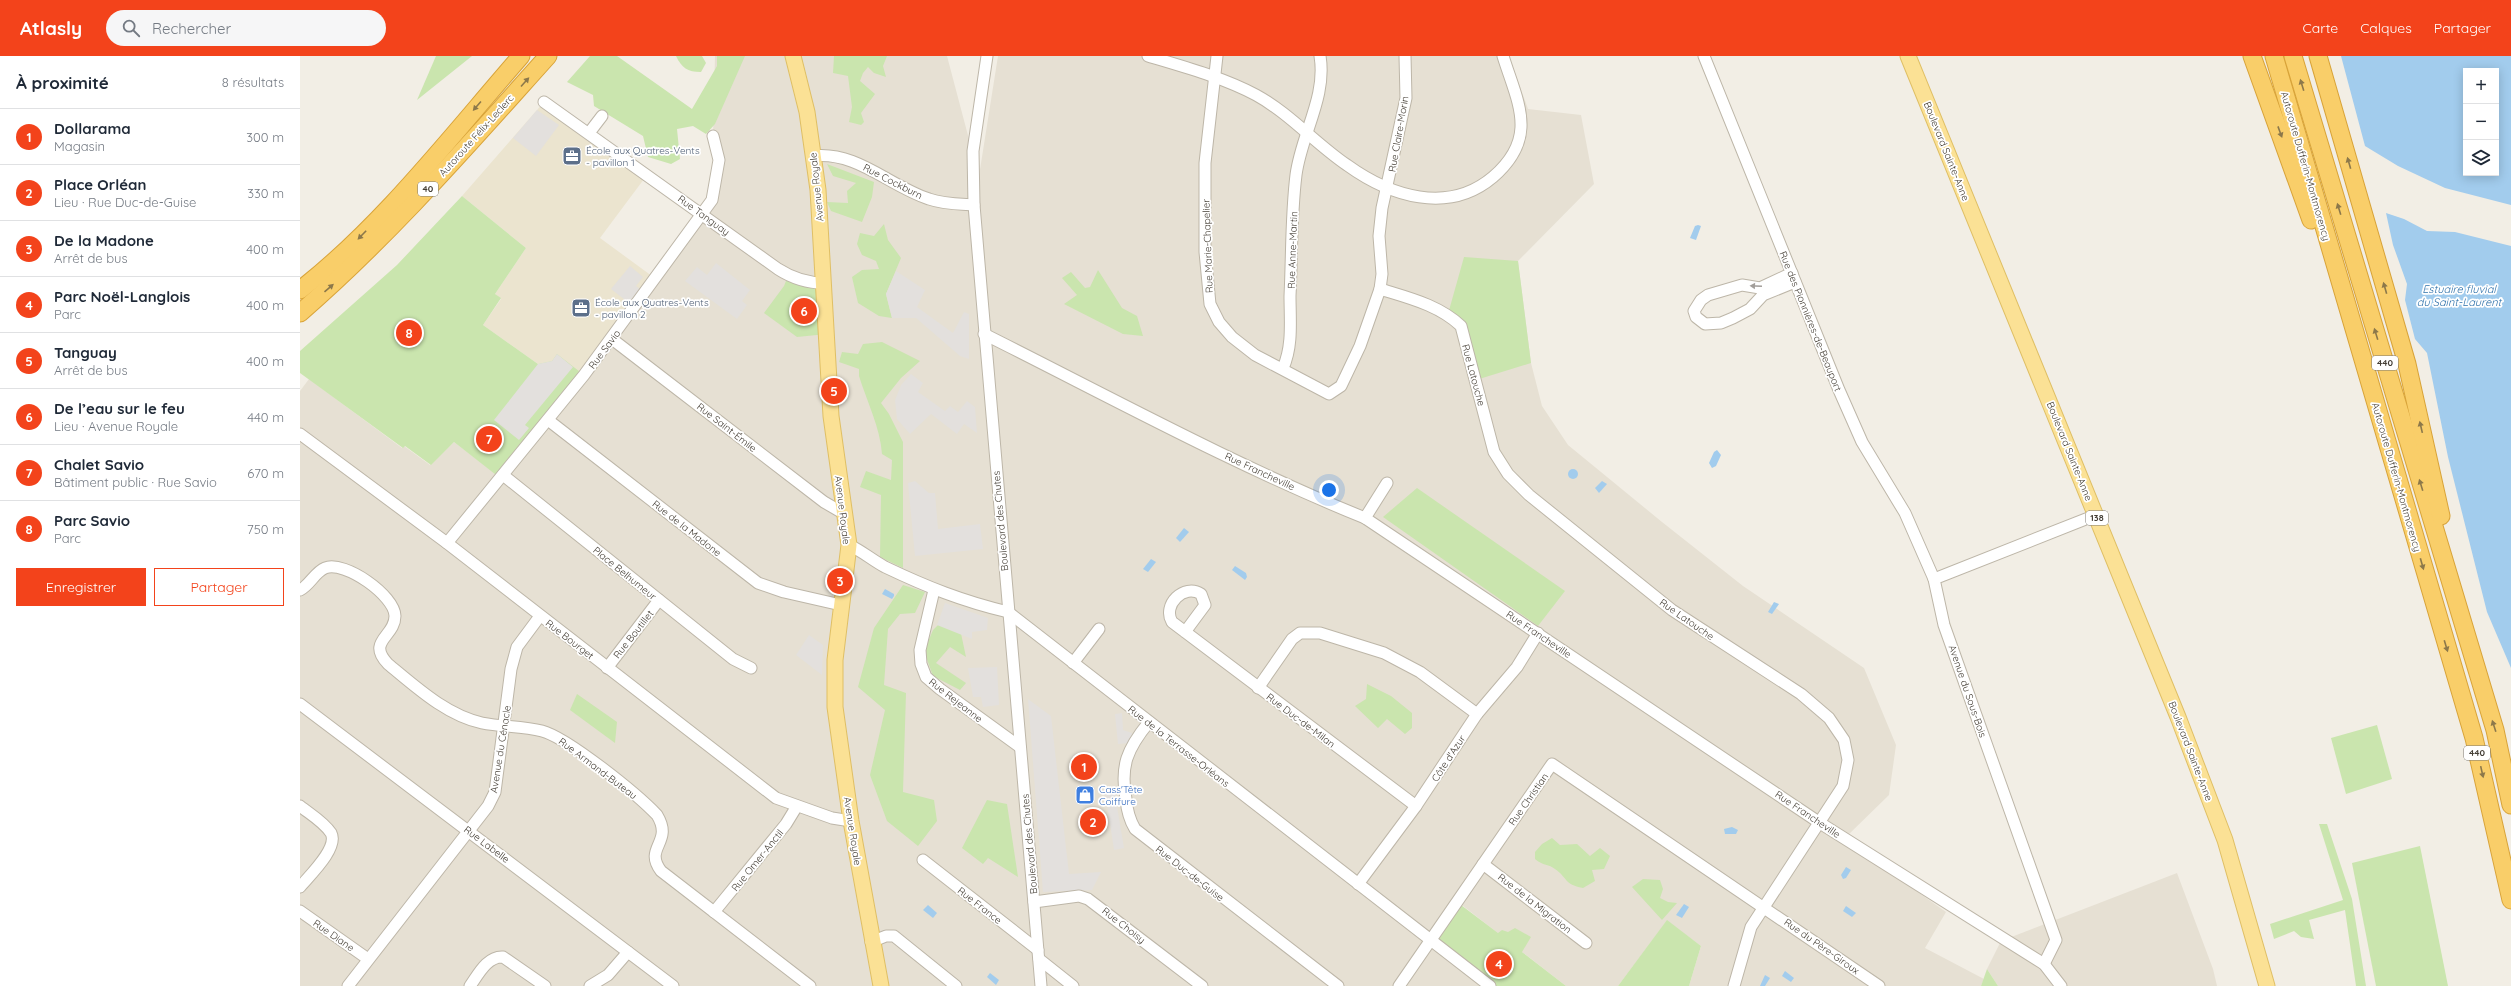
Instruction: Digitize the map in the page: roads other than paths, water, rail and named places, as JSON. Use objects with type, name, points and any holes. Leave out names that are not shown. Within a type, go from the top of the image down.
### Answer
[{"type":"highway","name":"Autoroute Félix-Leclerc","points":[[300,290],[332,266],[389,207],[521,56]]},
{"type":"highway","name":"Autoroute Félix-Leclerc","points":[[300,313],[339,279],[412,207],[548,56]]},
{"type":"highway","points":[[2252,56],[2369,383]]},
{"type":"highway","name":"Autoroute Dufferin-Montmorency","points":[[2274,56],[2474,738],[2511,900]]},
{"type":"highway","name":"Autoroute Dufferin-Montmorency","points":[[2293,56],[2495,730],[2511,805]]},
{"type":"highway","points":[[2318,56],[2407,364],[2477,670]]},
{"type":"main road","name":"Avenue Royale","points":[[793,56],[807,112],[818,190],[831,416],[848,545],[835,660],[835,707],[851,821],[871,942],[881,986]]},
{"type":"main road","name":"Boulevard Sainte-Anne","points":[[1908,56],[2178,717],[2225,840],[2267,986]]},
{"type":"street","name":"Boulevard des Chutes","points":[[986,56],[973,151],[974,205],[1041,986]]},
{"type":"street","points":[[1148,56],[1217,78],[1258,96],[1307,132],[1346,165],[1388,187],[1413,197],[1437,199],[1478,190],[1495,175],[1520,141],[1523,119],[1503,56]]},
{"type":"street","name":"Rue Marie-Chapelier","points":[[1218,56],[1217,78],[1211,103],[1205,162],[1205,252],[1210,304],[1219,322],[1232,337],[1255,355],[1283,368],[1329,394],[1341,386],[1360,346],[1380,289],[1382,274],[1379,236],[1382,208],[1388,187]]},
{"type":"street","name":"Rue Anne-Martin","points":[[1283,368],[1288,356],[1290,334],[1292,238],[1296,174],[1319,89],[1320,56]]},
{"type":"street","name":"Rue Claire-Morin","points":[[1388,187],[1406,98],[1406,56]]},
{"type":"street","name":"Rue des Pionnières-de-Beauport","points":[[1704,56],[1817,340],[1862,442],[1906,513],[1934,579]]},
{"type":"street","name":"Rue Tanguay","points":[[544,102],[590,133],[788,276],[813,283],[824,283]]},
{"type":"street","points":[[590,133],[602,116]]},
{"type":"street","name":"Rue Savio","points":[[447,543],[612,339],[712,200],[717,180],[719,160],[713,136]]},
{"type":"street","name":"Rue Cockburn","points":[[813,156],[834,155],[854,162],[929,199],[974,205]]},
{"type":"street","points":[[1793,277],[1763,294],[1750,309],[1721,323],[1705,324],[1696,316],[1694,311],[1696,306],[1708,295],[1742,285],[1760,288],[1793,277]]},
{"type":"street","name":"Rue Latouche","points":[[1380,289],[1433,307],[1448,314],[1461,326],[1494,452],[1508,474],[1529,495],[1672,610],[1801,694],[1829,718],[1844,740],[1848,760],[1843,786],[1746,936],[1734,986]]},
{"type":"street","name":"Rue Francheville","points":[[984,334],[1188,437],[1324,502],[1365,518],[1820,823],[2044,964],[2062,986]]},
{"type":"street","name":"Rue Saint-Émile","points":[[612,339],[824,502],[843,513]]},
{"type":"street","name":"Rue de la Madone","points":[[548,420],[758,583],[784,592],[841,605]]},
{"type":"street","name":"Rue Bourget","points":[[300,434],[447,543],[776,798],[832,818],[851,821]]},
{"type":"street","name":"Place Belhumeur","points":[[503,475],[733,658],[751,668]]},
{"type":"street","points":[[1365,518],[1387,483]]},
{"type":"street","points":[[1934,579],[2096,515]]},
{"type":"street","name":"Rue de la Terrasse-Orléans","points":[[848,545],[861,550],[872,560],[934,590],[970,603],[1008,612],[1490,986]]},
{"type":"street","name":"Rue Armand-Buteau","points":[[300,590],[324,568],[332,566],[350,570],[360,576],[391,603],[394,610],[395,618],[379,648],[381,657],[388,664],[446,708],[482,722],[543,731],[558,738],[648,806],[664,826],[663,836],[654,854],[655,863],[661,871],[810,986]]},
{"type":"street","name":"Avenue du Sous-Bois","points":[[1934,579],[1944,625],[2056,940],[2044,964]]},
{"type":"street","name":"Rue Rejeanne","points":[[934,590],[920,650],[921,664],[926,676],[940,689],[1020,747]]},
{"type":"street","name":"Rue Boutillet","points":[[607,668],[659,600]]},
{"type":"street","name":"Avenue du Cénacle","points":[[348,986],[488,806],[495,792],[511,669],[517,647],[540,616]]},
{"type":"street","points":[[1073,663],[1099,629]]},
{"type":"street","name":"Rue Duc-de-Milan","points":[[1185,632],[1416,806]]},
{"type":"street","points":[[1258,688],[1292,639],[1300,633],[1320,633],[1384,653],[1405,663],[1477,714]]},
{"type":"street","name":"Côte d'Azur","points":[[1358,884],[1416,806],[1477,714],[1517,667],[1538,633]]},
{"type":"street","name":"Rue Labelle","points":[[300,704],[469,830],[673,986]]},
{"type":"street","name":"Rue Duc-de-Guise","points":[[1149,722],[1137,737],[1124,766],[1127,812],[1135,829],[1338,986]]},
{"type":"street","name":"Rue Christian","points":[[1399,986],[1552,764],[1765,907]]},
{"type":"street","points":[[300,806],[331,833],[333,843],[327,855],[300,887]]},
{"type":"street","name":"Rue Omer-Anctil","points":[[714,912],[786,824],[797,806]]},
{"type":"street","name":"Rue France","points":[[923,860],[1074,986]]},
{"type":"street","name":"Rue de la Migration","points":[[1483,864],[1586,943]]},
{"type":"street","name":"Rue Choisy","points":[[1034,902],[1079,896],[1088,898],[1202,986]]},
{"type":"street","name":"Rue du Père-Giroux","points":[[1765,907],[1876,985]]},
{"type":"street","name":"Rue Diane","points":[[300,910],[368,959]]},
{"type":"street","points":[[871,942],[886,936],[894,936],[956,986]]},
{"type":"street","points":[[590,986],[608,975],[628,952]]},
{"type":"street","points":[[470,986],[490,960],[497,957],[502,957],[545,986]]},
{"type":"water","points":[[2341,56],[2511,56],[2511,205],[2445,188],[2398,166],[2365,146]]},
{"type":"water","name":"Estuaire fluvial du Saint-Laurent","points":[[2386,213],[2404,219],[2427,231],[2455,232],[2511,246],[2511,668],[2487,612],[2448,457],[2427,353],[2415,339],[2405,300],[2407,284],[2393,245]]},
{"type":"water","points":[[1695,226],[1701,226],[1696,240],[1690,238]]},
{"type":"water","points":[[1717,450],[1721,455],[1716,466],[1712,468],[1709,463],[1714,452]]},
{"type":"water","points":[[1571,469],[1575,469],[1578,474],[1575,479],[1571,479],[1568,476],[1568,472]]},
{"type":"water","points":[[1602,481],[1607,484],[1599,493],[1595,488]]},
{"type":"water","points":[[1184,528],[1189,532],[1180,542],[1176,538]]},
{"type":"water","points":[[1151,559],[1156,562],[1148,572],[1143,569]]},
{"type":"water","points":[[1235,566],[1246,573],[1247,577],[1245,580],[1232,570]]},
{"type":"water","points":[[885,589],[894,594],[892,599],[882,594]]},
{"type":"water","points":[[1774,602],[1779,604],[1772,614],[1768,612]]},
{"type":"water","points":[[1732,827],[1738,830],[1736,834],[1725,834],[1724,829]]},
{"type":"water","points":[[1846,867],[1851,870],[1846,878],[1843,879],[1841,875]]},
{"type":"water","points":[[1684,904],[1689,907],[1682,918],[1676,915]]},
{"type":"water","points":[[928,905],[937,913],[933,918],[923,910]]},
{"type":"water","points":[[1846,906],[1856,913],[1852,917],[1843,911]]},
{"type":"water","points":[[1785,971],[1794,978],[1791,982],[1782,976]]},
{"type":"water","points":[[990,973],[999,980],[996,985],[987,977]]},
{"type":"water","points":[[1765,975],[1770,978],[1765,986],[1760,986]]},
{"type":"place","name":"École aux Quatres-Vents - pavillon 1","points":[[572,156]]},
{"type":"place","name":"École aux Quatres-Vents - pavillon 2","points":[[581,308]]},
{"type":"place","name":"De l’eau sur le feu","points":[[804,311]]},
{"type":"place","name":"Parc Savio","points":[[409,333]]},
{"type":"place","name":"Tanguay","points":[[834,391]]},
{"type":"place","name":"Chalet Savio","points":[[489,439]]},
{"type":"place","name":"De la Madone","points":[[840,581]]},
{"type":"place","name":"Dollarama","points":[[1084,767]]},
{"type":"place","name":"Cass'Tête Coiffure","points":[[1085,795]]},
{"type":"place","name":"Place Orléan","points":[[1093,822]]},
{"type":"place","name":"Parc Noël-Langlois","points":[[1499,964]]}]
